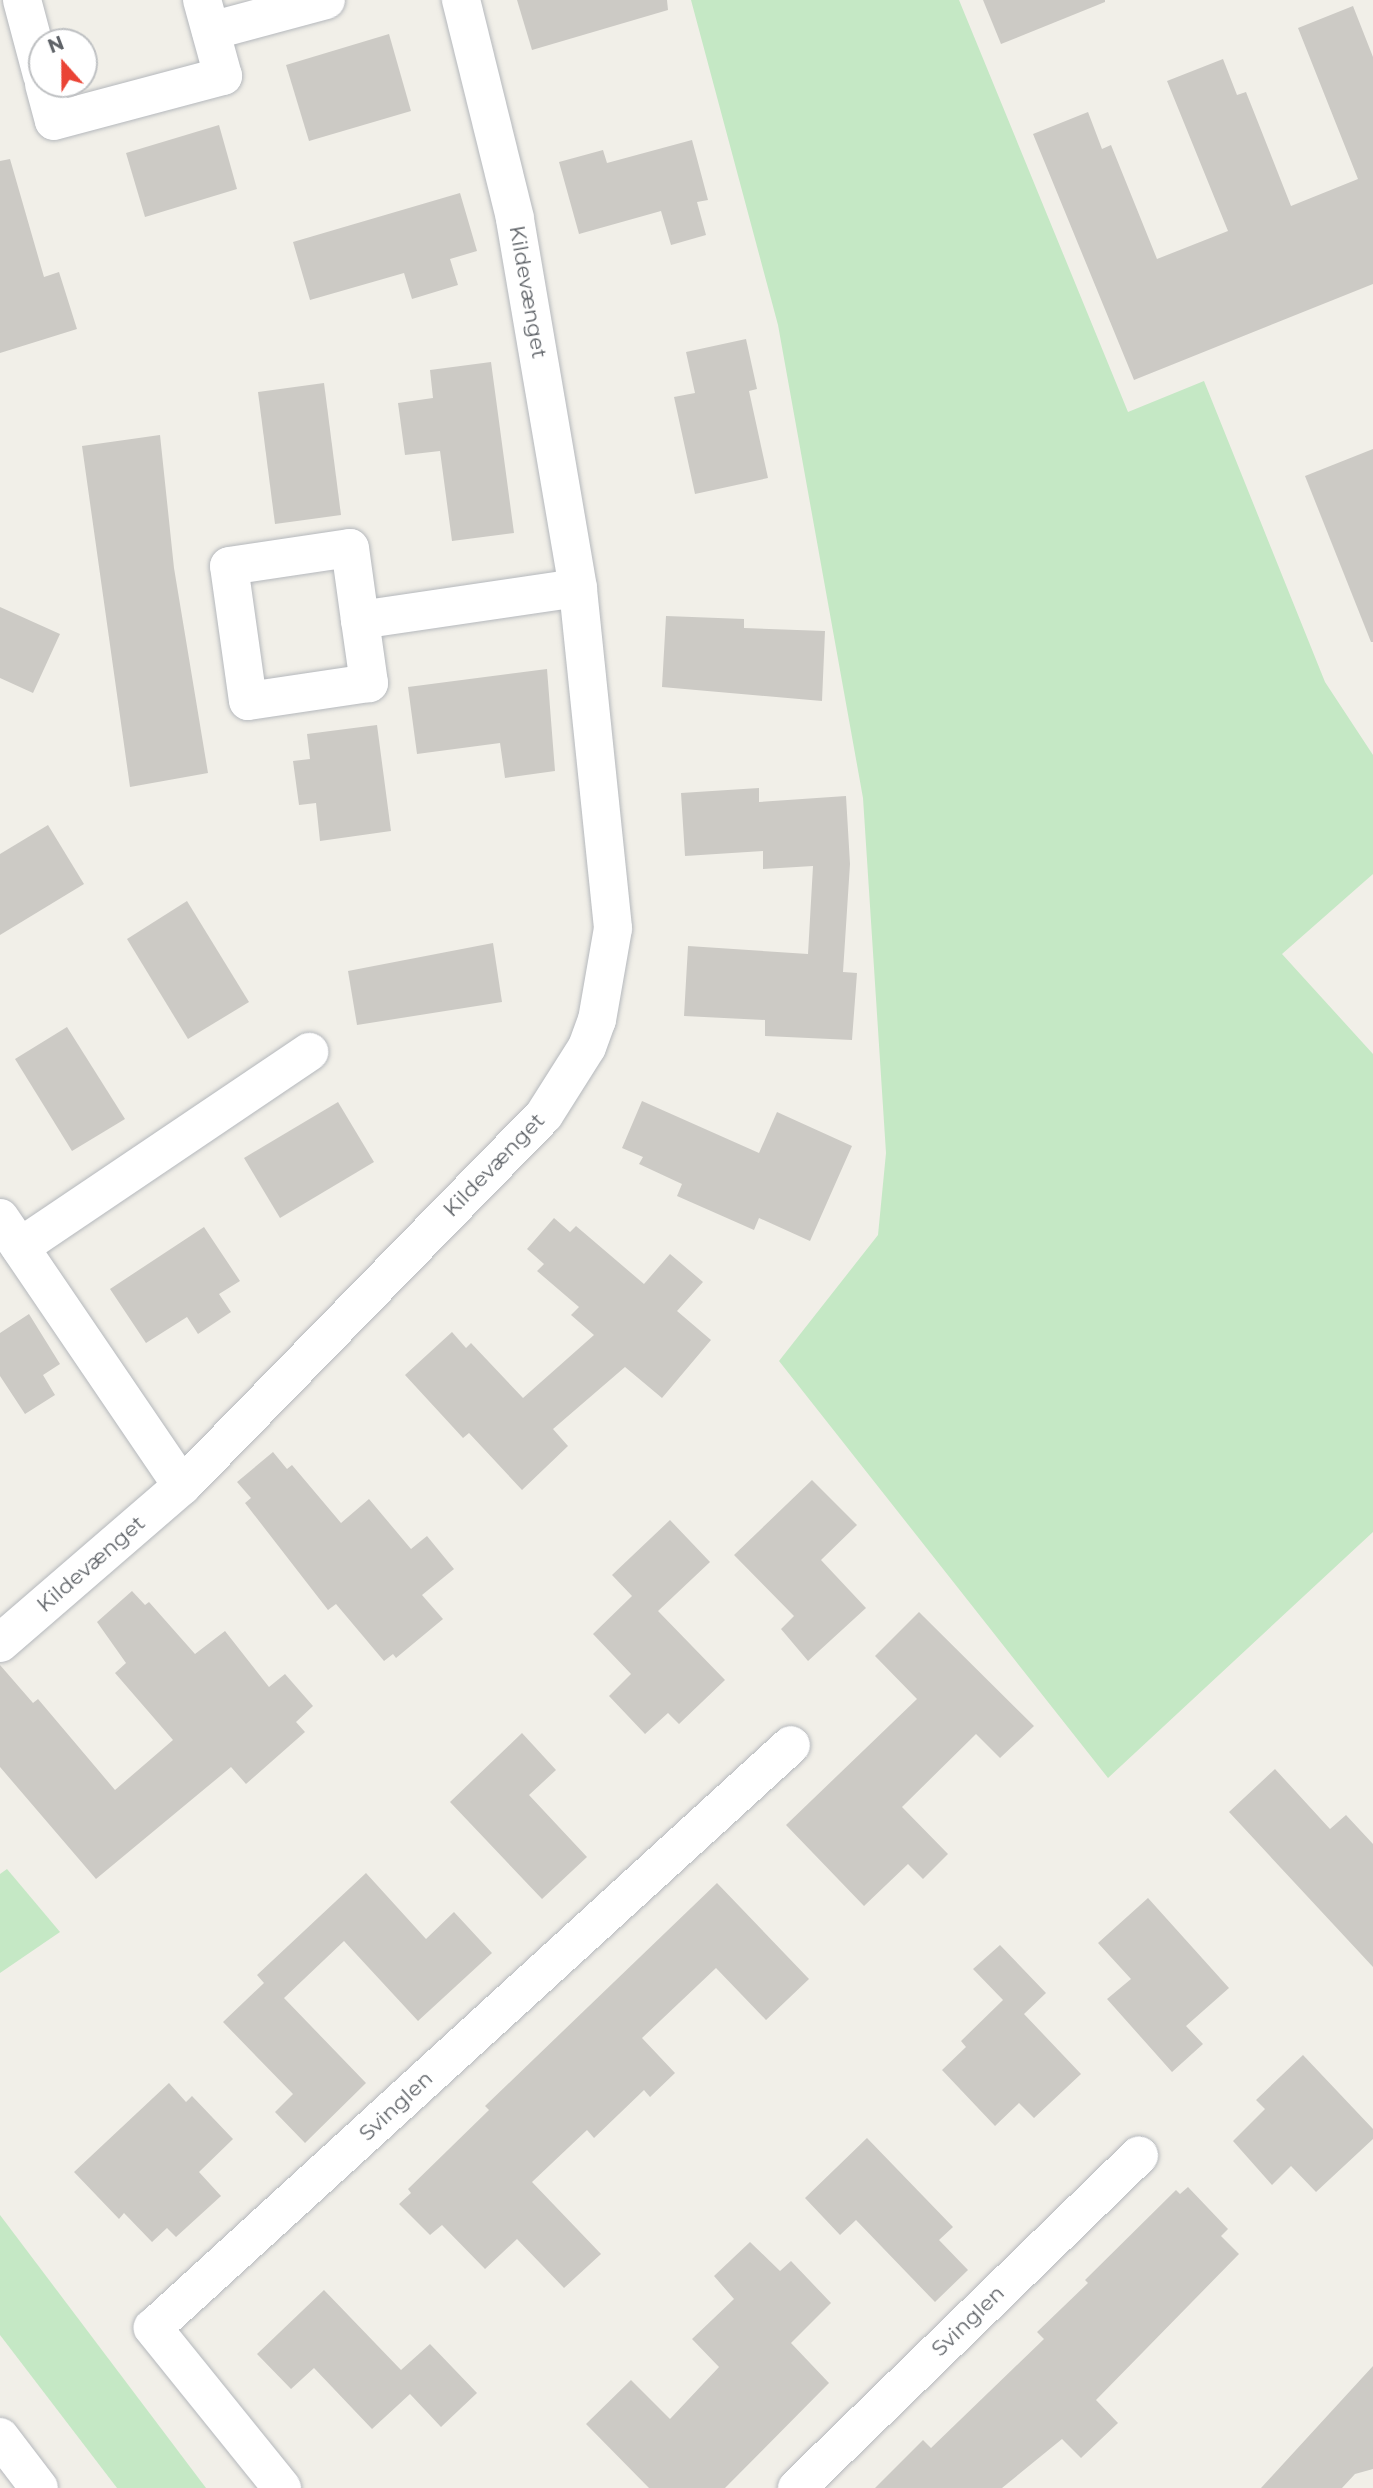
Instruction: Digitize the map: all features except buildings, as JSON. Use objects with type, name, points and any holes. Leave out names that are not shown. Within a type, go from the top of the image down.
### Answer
[{"type":"street","points":[[22,0],[29,28]]},
{"type":"street","points":[[48,98],[54,121],[223,76],[206,15],[326,0]]},
{"type":"street","name":"Kildevænget","points":[[0,1643],[182,1486],[544,1115],[587,1047],[597,1020],[613,928],[578,588],[515,218],[461,0]]},
{"type":"street","points":[[350,548],[360,620],[369,683],[248,701],[229,566],[350,548]]},
{"type":"street","points":[[360,620],[578,588]]},
{"type":"street","points":[[182,1486],[10,1233],[309,1052]]},
{"type":"street","name":"Svinglen","points":[[282,2488],[153,2328],[791,1745]]},
{"type":"street","name":"Svinglen","points":[[797,2488],[1139,2155]]},
{"type":"street","points":[[0,2437],[39,2488]]},
{"type":"green space","points":[[691,0],[959,0],[1128,412],[1204,381],[1325,682],[1373,755],[1373,874],[1282,954],[1373,1054],[1373,1532],[1108,1778],[779,1361],[878,1235],[886,1153],[863,798],[778,325]]},
{"type":"green space","points":[[7,1869],[60,1932],[0,1973],[0,1874]]},
{"type":"green space","points":[[0,2215],[206,2488],[117,2488],[0,2335]]}]
